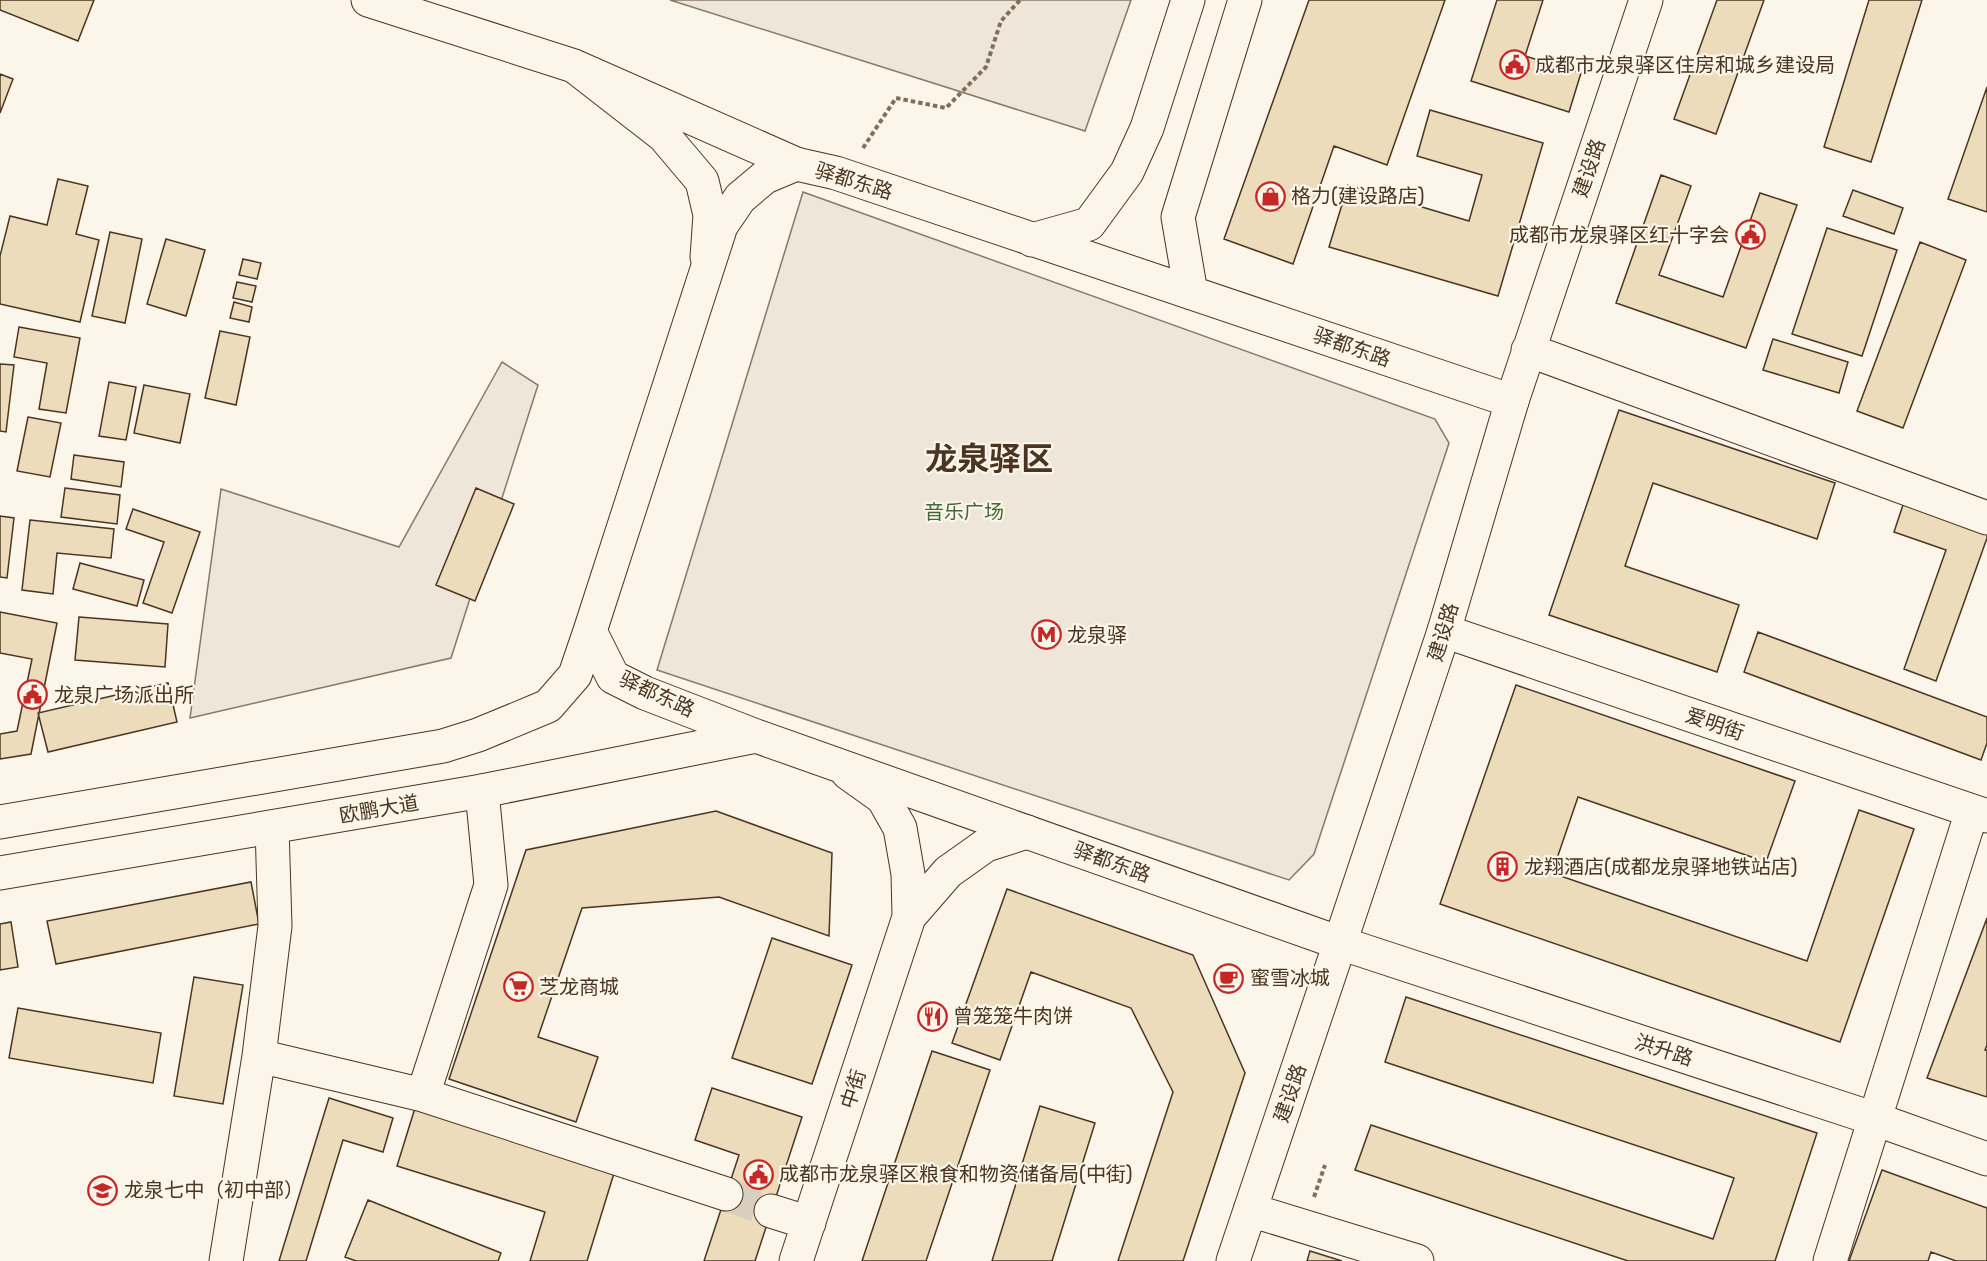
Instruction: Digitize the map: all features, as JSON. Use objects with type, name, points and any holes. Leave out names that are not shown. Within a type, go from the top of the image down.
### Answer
[{"type":"main road","points":[[368,0],[574,66],[796,165]]},
{"type":"main road","points":[[1032,240],[1089,224],[1127,172],[1147,128],[1188,0]]},
{"type":"main road","points":[[1191,293],[1178,217],[1245,0]]},
{"type":"main road","name":"建设路","points":[[1233,1261],[1444,631],[1528,350],[1646,0]]},
{"type":"main road","points":[[574,66],[664,136],[702,182],[710,215],[706,272]]},
{"type":"main road","name":"驿都东路","points":[[1340,943],[756,736],[645,693],[613,677],[590,631],[721,226],[740,198],[765,177],[796,165],[836,173],[1512,401]]},
{"type":"main road","points":[[1528,350],[1987,518]]},
{"type":"main road","points":[[0,822],[443,746],[478,735],[548,706],[575,675],[590,631]]},
{"type":"main road","name":"爱明街","points":[[1444,631],[1980,814]]},
{"type":"main road","name":"欧鹏大道","points":[[0,873],[482,792],[756,736]]},
{"type":"main road","points":[[832,762],[883,798],[900,828],[908,874],[909,917]]},
{"type":"main road","points":[[423,1095],[491,885],[482,792]]},
{"type":"main road","points":[[1830,1261],[1875,1119],[1980,814]]},
{"type":"main road","points":[[226,1261],[259,1056],[275,926],[272,827]]},
{"type":"main road","points":[[909,917],[948,872],[986,845],[1027,832]]},
{"type":"main road","name":"中街","points":[[796,1261],[909,917]]},
{"type":"main road","name":"洪升路","points":[[1340,943],[1875,1119],[1987,1159]]},
{"type":"main road","points":[[259,1056],[423,1095],[726,1194]]},
{"type":"main road","points":[[1250,1210],[1417,1261]]},
{"type":"main road","points":[[771,1211],[808,1223]]},
{"type":"path","points":[[852,150],[864,147],[896,98],[946,108],[986,67],[1001,21],[1020,0]]},
{"type":"green space","points":[[670,0],[1131,0],[1085,131]]},
{"type":"green space","name":"音乐广场","points":[[803,192],[1435,419],[1449,443],[1314,854],[1289,880],[657,670]]},
{"type":"green space","points":[[502,362],[538,385],[451,658],[190,718],[221,489],[399,547]]},
{"type":"building","points":[[0,0],[94,0],[78,41],[0,10]]},
{"type":"building","points":[[1309,0],[1445,0],[1387,165],[1334,146],[1293,264],[1224,239]]},
{"type":"building","name":"成都市龙泉驿区住房和城乡建设局","points":[[1497,0],[1543,0],[1525,56],[1581,73],[1569,112],[1471,81]]},
{"type":"building","points":[[1717,0],[1764,0],[1716,134],[1674,119]]},
{"type":"building","points":[[1869,0],[1922,0],[1871,162],[1824,147]]},
{"type":"building","points":[[0,74],[13,79],[0,113]]},
{"type":"building","points":[[1987,87],[1987,212],[1948,199]]},
{"type":"building","points":[[1430,110],[1543,143],[1498,296],[1329,247],[1348,185],[1469,221],[1482,175],[1417,156]]},
{"type":"building","points":[[1661,175],[1691,186],[1659,275],[1723,297],[1760,193],[1797,205],[1746,348],[1616,303]]},
{"type":"building","points":[[58,179],[88,186],[76,234],[99,240],[80,322],[0,304],[0,256],[10,216],[47,225]]},
{"type":"building","points":[[1853,190],[1903,208],[1894,234],[1843,216]]},
{"type":"building","points":[[1827,228],[1897,250],[1862,356],[1792,334]]},
{"type":"building","points":[[110,232],[142,239],[125,323],[92,316]]},
{"type":"building","points":[[166,239],[205,250],[186,316],[147,304]]},
{"type":"building","points":[[1920,242],[1966,260],[1903,428],[1857,411]]},
{"type":"building","points":[[243,259],[261,263],[257,279],[239,275]]},
{"type":"building","points":[[237,282],[256,286],[252,302],[233,298]]},
{"type":"building","points":[[234,302],[252,307],[249,322],[230,318]]},
{"type":"building","points":[[19,327],[80,338],[66,413],[39,409],[47,363],[14,357]]},
{"type":"building","points":[[220,331],[250,337],[236,405],[205,398]]},
{"type":"building","points":[[1773,339],[1848,362],[1839,393],[1763,370]]},
{"type":"building","points":[[0,364],[14,365],[6,432],[0,431]]},
{"type":"building","points":[[109,382],[136,387],[126,440],[99,436]]},
{"type":"building","points":[[144,385],[190,394],[180,443],[134,433]]},
{"type":"building","points":[[1619,410],[1835,483],[1817,539],[1653,483],[1625,566],[1739,605],[1717,672],[1549,615]]},
{"type":"building","points":[[28,417],[61,423],[50,477],[17,471]]},
{"type":"building","points":[[74,455],[124,462],[121,487],[71,479]]},
{"type":"building","points":[[65,488],[120,495],[117,524],[61,517]]},
{"type":"building","points":[[476,488],[514,504],[475,601],[436,585]]},
{"type":"building","points":[[1904,502],[1987,532],[1987,538],[1936,681],[1904,669],[1946,550],[1894,532]]},
{"type":"building","points":[[133,509],[200,532],[172,613],[143,603],[164,542],[126,529]]},
{"type":"building","points":[[0,516],[14,518],[7,578],[0,577]]},
{"type":"building","points":[[30,520],[114,529],[111,558],[57,553],[53,594],[22,590]]},
{"type":"building","points":[[80,563],[144,580],[137,606],[73,589]]},
{"type":"building","name":"龙泉广场派出所","points":[[0,612],[57,623],[31,754],[0,759],[0,734],[17,731],[32,659],[0,653]]},
{"type":"building","points":[[79,617],[168,624],[165,667],[75,660]]},
{"type":"building","points":[[1758,632],[1987,717],[1987,743],[1981,760],[1744,672]]},
{"type":"building","points":[[168,683],[177,722],[48,752],[38,713]]},
{"type":"building","name":"龙翔酒店(成都龙泉驿地铁站店)","points":[[1516,685],[1795,781],[1766,862],[1578,797],[1552,873],[1807,961],[1859,810],[1914,829],[1840,1042],[1440,904]]},
{"type":"building","name":"芝龙商城","points":[[716,811],[832,853],[829,936],[719,897],[582,908],[538,1037],[598,1057],[576,1122],[449,1079],[526,850]]},
{"type":"building","points":[[251,882],[259,924],[56,964],[47,921]]},
{"type":"building","points":[[1007,889],[1193,955],[1245,1073],[1183,1261],[1118,1261],[1173,1092],[1131,1008],[1031,972],[1000,1060],[952,1043]]},
{"type":"building","points":[[1987,918],[1987,1045],[1985,1050],[1987,1050],[1987,1097],[1927,1078]]},
{"type":"building","points":[[11,922],[18,967],[0,970],[0,924]]},
{"type":"building","points":[[772,938],[852,965],[812,1084],[732,1058]]},
{"type":"building","points":[[194,977],[243,985],[223,1104],[174,1096]]},
{"type":"building","points":[[1406,997],[1817,1133],[1775,1261],[1628,1261],[1355,1170],[1371,1125],[1713,1239],[1734,1178],[1385,1062]]},
{"type":"building","points":[[18,1008],[161,1033],[153,1083],[9,1058]]},
{"type":"building","points":[[932,1051],[990,1070],[926,1261],[862,1261]]},
{"type":"building","name":"成都市龙泉驿区粮食和物资储备局(中街)","points":[[712,1088],[802,1117],[755,1261],[704,1261],[739,1155],[695,1140]]},
{"type":"building","points":[[329,1098],[393,1118],[383,1152],[343,1140],[306,1261],[279,1261]]},
{"type":"building","points":[[1040,1106],[1095,1123],[1052,1261],[992,1261]]},
{"type":"building","points":[[415,1108],[615,1170],[587,1261],[530,1261],[545,1212],[397,1166]]},
{"type":"building","points":[[1882,1170],[1987,1208],[1987,1261],[1956,1261],[1931,1252],[1928,1261],[1849,1261]]},
{"type":"building","points":[[368,1200],[501,1253],[498,1261],[356,1261],[345,1257]]},
{"type":"building","points":[[1310,1251],[1342,1261],[1307,1261]]},
{"type":"tunnel","points":[[726,1194],[771,1211]]},
{"type":"place","name":"成都市龙泉驿区住房和城乡建设局","points":[[1514,65]]},
{"type":"place","name":"格力(建设路店)","points":[[1270,196]]},
{"type":"place","name":"成都市龙泉驿区红十字会","points":[[1750,235]]},
{"type":"place","name":"龙泉驿","points":[[1046,635]]},
{"type":"place","name":"龙泉广场派出所","points":[[33,695]]},
{"type":"place","name":"龙翔酒店(成都龙泉驿地铁站店)","points":[[1503,867]]},
{"type":"place","name":"蜜雪冰城","points":[[1229,978]]},
{"type":"place","name":"芝龙商城","points":[[518,987]]},
{"type":"place","name":"曾笼笼牛肉饼","points":[[932,1016]]},
{"type":"place","name":"成都市龙泉驿区粮食和物资储备局(中街)","points":[[758,1174]]},
{"type":"place","name":"龙泉七中（初中部）","points":[[103,1190]]},
{"type":"district","name":"龙泉驿区","points":[[989,459]]}]
